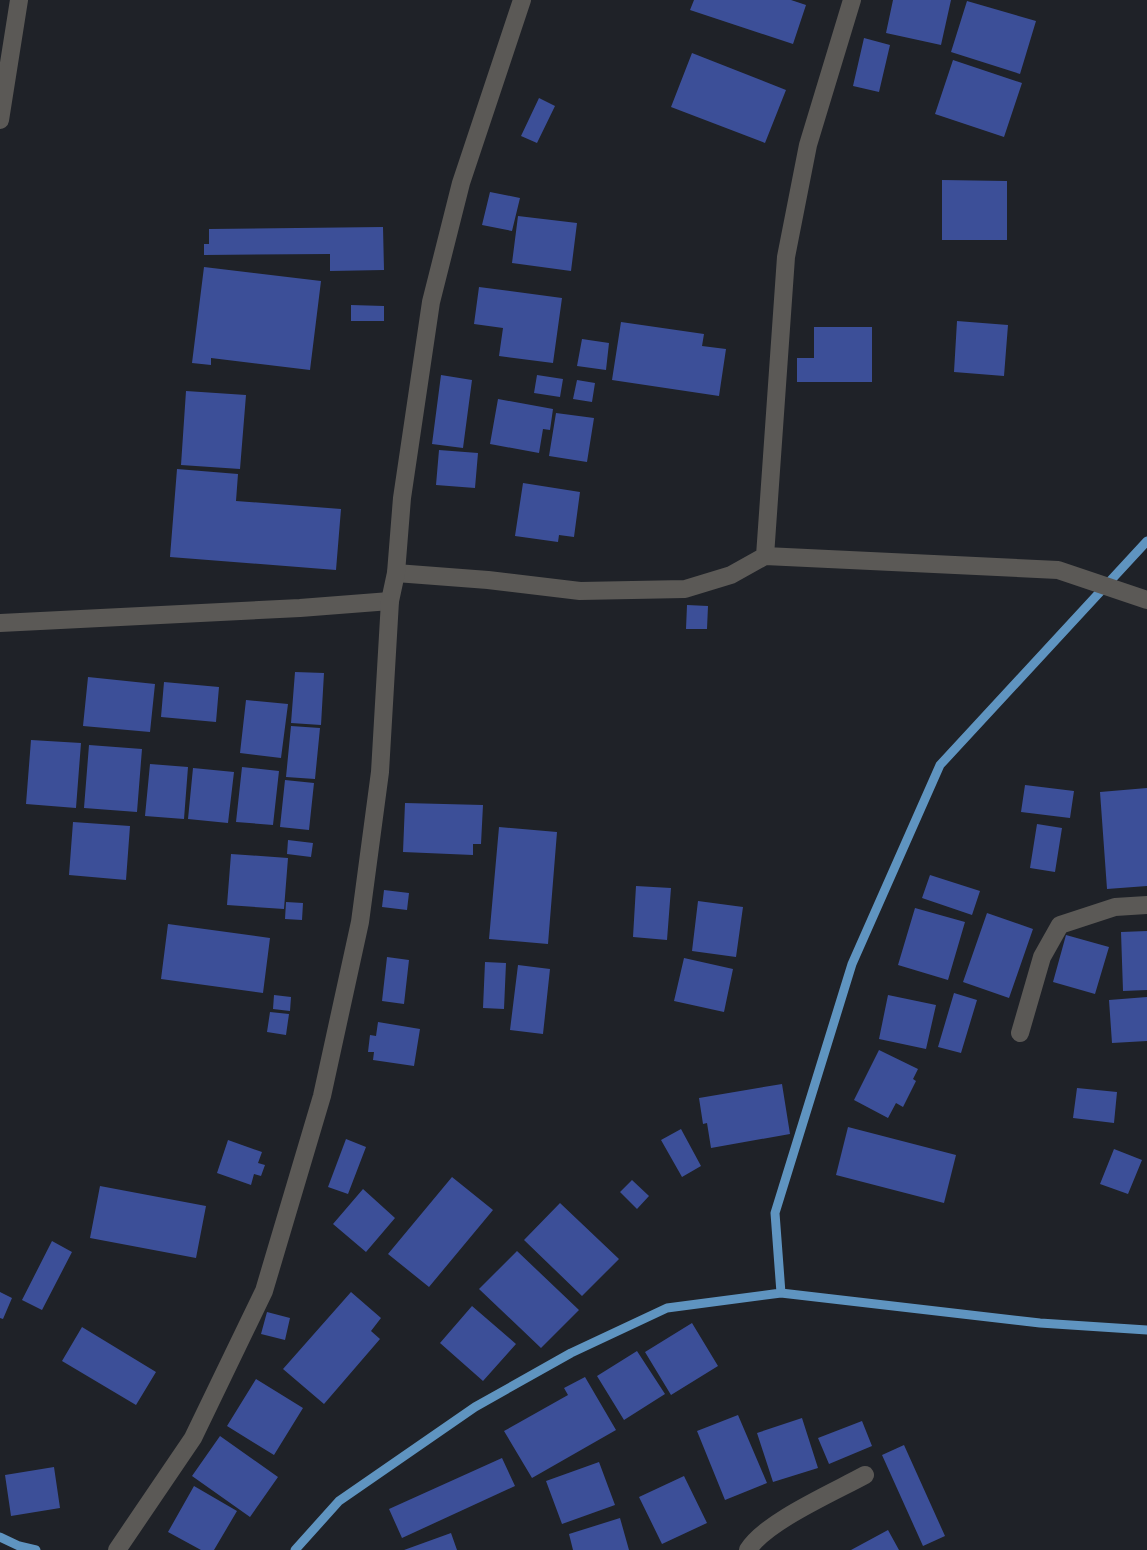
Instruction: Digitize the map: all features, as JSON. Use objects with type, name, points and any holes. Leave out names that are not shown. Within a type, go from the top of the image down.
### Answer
[{"type":"street","points":[[0,120],[19,0]]},
{"type":"street","points":[[117,1550],[194,1437],[264,1291],[322,1096],[360,922],[380,772],[390,601],[396,573],[402,498],[431,302],[461,183],[522,0]]},
{"type":"street","points":[[765,556],[786,257],[807,145],[852,0]]},
{"type":"street","points":[[396,573],[580,591],[685,589],[731,575],[765,556],[1058,570],[1147,600]]},
{"type":"street","points":[[0,623],[390,601]]},
{"type":"street","points":[[1020,1033],[1042,957],[1060,925],[1115,907],[1147,905]]},
{"type":"street","points":[[748,1550],[753,1542],[780,1522],[865,1475]]},
{"type":"building","points":[[694,0],[791,0],[806,5],[793,44],[690,10]]},
{"type":"building","points":[[893,0],[951,0],[941,45],[886,33]]},
{"type":"building","points":[[967,1],[1036,21],[1020,74],[951,52]]},
{"type":"building","points":[[864,38],[890,45],[879,92],[853,86]]},
{"type":"building","points":[[692,53],[786,90],[765,143],[671,107]]},
{"type":"building","points":[[953,60],[1022,83],[1004,137],[935,114]]},
{"type":"building","points":[[539,98],[555,106],[537,143],[521,136]]},
{"type":"building","points":[[942,180],[1007,181],[1007,240],[942,240]]},
{"type":"building","points":[[490,192],[520,198],[512,231],[482,225]]},
{"type":"building","points":[[518,216],[577,223],[571,271],[512,263]]},
{"type":"building","points":[[383,227],[384,270],[330,271],[330,254],[204,255],[204,244],[209,244],[209,229]]},
{"type":"building","points":[[204,267],[321,281],[310,370],[211,358],[211,365],[192,363]]},
{"type":"building","points":[[479,287],[562,298],[553,363],[499,356],[503,328],[474,324]]},
{"type":"building","points":[[351,305],[384,306],[384,321],[351,321]]},
{"type":"building","points":[[957,321],[1008,325],[1004,376],[954,372]]},
{"type":"building","points":[[621,322],[704,334],[702,346],[726,349],[719,396],[612,380]]},
{"type":"building","points":[[814,327],[872,327],[872,382],[797,382],[797,358],[814,358]]},
{"type":"building","points":[[582,339],[609,343],[606,370],[577,366]]},
{"type":"building","points":[[441,375],[472,380],[463,448],[432,444]]},
{"type":"building","points":[[537,375],[563,379],[560,397],[534,393]]},
{"type":"building","points":[[577,380],[595,383],[592,402],[573,399]]},
{"type":"building","points":[[186,391],[246,395],[240,469],[181,465]]},
{"type":"building","points":[[498,399],[553,409],[550,430],[543,429],[539,453],[490,444]]},
{"type":"building","points":[[556,413],[594,418],[587,462],[549,456]]},
{"type":"building","points":[[439,450],[478,453],[475,488],[436,485]]},
{"type":"building","points":[[177,469],[238,474],[236,501],[341,509],[336,570],[170,557]]},
{"type":"building","points":[[523,483],[580,492],[574,537],[559,535],[558,542],[515,536]]},
{"type":"building","points":[[687,605],[708,606],[707,629],[686,629]]},
{"type":"building","points":[[295,672],[324,673],[321,725],[291,723]]},
{"type":"building","points":[[88,677],[155,684],[150,732],[83,726]]},
{"type":"building","points":[[164,682],[219,687],[216,722],[161,717]]},
{"type":"building","points":[[246,700],[288,704],[281,758],[240,753]]},
{"type":"building","points":[[291,726],[320,728],[315,779],[286,777]]},
{"type":"building","points":[[31,740],[81,743],[76,808],[26,804]]},
{"type":"building","points":[[89,745],[142,749],[137,812],[84,808]]},
{"type":"building","points":[[150,764],[188,767],[184,819],[145,816]]},
{"type":"building","points":[[242,767],[279,771],[273,825],[236,822]]},
{"type":"building","points":[[193,768],[234,772],[228,823],[188,819]]},
{"type":"building","points":[[285,780],[314,783],[309,830],[280,827]]},
{"type":"building","points":[[1025,785],[1074,791],[1070,818],[1021,812]]},
{"type":"building","points":[[1147,788],[1147,886],[1107,889],[1100,792]]},
{"type":"building","points":[[405,803],[483,805],[481,844],[473,844],[473,855],[403,852]]},
{"type":"building","points":[[73,822],[130,826],[126,880],[69,875]]},
{"type":"building","points":[[1037,824],[1062,828],[1055,872],[1030,868]]},
{"type":"building","points":[[499,827],[557,832],[548,944],[489,939]]},
{"type":"building","points":[[288,840],[313,843],[311,857],[287,854]]},
{"type":"building","points":[[231,854],[288,858],[284,909],[227,905]]},
{"type":"building","points":[[930,875],[980,891],[972,915],[922,898]]},
{"type":"building","points":[[636,886],[671,888],[667,940],[633,937]]},
{"type":"building","points":[[384,890],[409,893],[407,910],[382,907]]},
{"type":"building","points":[[698,901],[743,907],[736,957],[692,951]]},
{"type":"building","points":[[286,902],[303,903],[302,920],[285,919]]},
{"type":"building","points":[[915,908],[965,922],[948,980],[898,965]]},
{"type":"building","points":[[987,913],[1033,929],[1009,998],[963,982]]},
{"type":"building","points":[[168,924],[270,938],[263,993],[161,979]]},
{"type":"building","points":[[1147,931],[1147,990],[1123,991],[1121,932]]},
{"type":"building","points":[[1066,935],[1109,947],[1095,994],[1053,982]]},
{"type":"building","points":[[387,957],[409,960],[404,1004],[382,1001]]},
{"type":"building","points":[[684,958],[733,969],[724,1012],[674,1001]]},
{"type":"building","points":[[485,962],[506,963],[504,1009],[483,1008]]},
{"type":"building","points":[[518,965],[550,969],[543,1034],[510,1030]]},
{"type":"building","points":[[954,993],[977,1000],[961,1053],[938,1047]]},
{"type":"building","points":[[274,995],[291,997],[290,1011],[273,1009]]},
{"type":"building","points":[[888,995],[936,1005],[926,1049],[879,1039]]},
{"type":"building","points":[[1147,997],[1147,1041],[1112,1043],[1109,1000]]},
{"type":"building","points":[[270,1012],[289,1014],[286,1035],[267,1032]]},
{"type":"building","points":[[378,1022],[420,1029],[414,1066],[373,1060],[374,1052],[368,1052],[370,1035],[376,1036]]},
{"type":"building","points":[[879,1050],[918,1069],[913,1079],[916,1081],[903,1107],[896,1103],[888,1118],[854,1100]]},
{"type":"building","points":[[782,1084],[790,1134],[711,1148],[707,1123],[703,1124],[699,1098]]},
{"type":"building","points":[[1077,1088],[1117,1092],[1114,1123],[1073,1118]]},
{"type":"building","points":[[848,1127],[956,1155],[944,1203],[836,1175]]},
{"type":"building","points":[[681,1129],[701,1166],[682,1177],[661,1140]]},
{"type":"building","points":[[346,1139],[366,1147],[348,1194],[328,1187]]},
{"type":"building","points":[[228,1140],[262,1152],[258,1163],[265,1165],[261,1176],[254,1174],[251,1185],[217,1173]]},
{"type":"building","points":[[1114,1149],[1142,1160],[1128,1194],[1100,1184]]},
{"type":"building","points":[[452,1177],[493,1210],[429,1287],[388,1254]]},
{"type":"building","points":[[632,1180],[649,1196],[637,1209],[620,1192]]},
{"type":"building","points":[[100,1186],[206,1206],[196,1258],[90,1238]]},
{"type":"building","points":[[363,1189],[395,1218],[366,1252],[333,1224]]},
{"type":"building","points":[[560,1203],[619,1259],[582,1296],[524,1240]]},
{"type":"building","points":[[52,1241],[72,1252],[42,1310],[22,1300]]},
{"type":"building","points":[[517,1251],[579,1310],[541,1348],[479,1289]]},
{"type":"building","points":[[0,1292],[12,1298],[3,1319],[0,1318]]},
{"type":"building","points":[[351,1292],[381,1318],[371,1331],[380,1339],[324,1404],[283,1369]]},
{"type":"building","points":[[472,1306],[516,1344],[483,1381],[440,1343]]},
{"type":"building","points":[[267,1312],[290,1318],[285,1340],[261,1334]]},
{"type":"building","points":[[692,1323],[718,1366],[671,1395],[645,1352]]},
{"type":"building","points":[[82,1327],[156,1372],[136,1405],[62,1361]]},
{"type":"building","points":[[637,1351],[665,1394],[624,1420],[597,1376]]},
{"type":"building","points":[[585,1377],[616,1430],[532,1478],[504,1431],[568,1395],[564,1388]]},
{"type":"building","points":[[256,1379],[303,1408],[274,1455],[227,1426]]},
{"type":"building","points":[[738,1415],[767,1483],[725,1500],[697,1431]]},
{"type":"building","points":[[802,1418],[818,1468],[773,1482],[757,1433]]},
{"type":"building","points":[[862,1421],[872,1446],[829,1464],[818,1438]]},
{"type":"building","points":[[220,1436],[278,1477],[250,1517],[192,1476]]},
{"type":"building","points":[[904,1445],[945,1536],[923,1546],[882,1455]]},
{"type":"building","points":[[502,1458],[515,1486],[402,1538],[389,1509]]},
{"type":"building","points":[[599,1462],[615,1505],[562,1524],[546,1481]]},
{"type":"building","points":[[54,1467],[60,1508],[11,1516],[5,1475]]},
{"type":"building","points":[[684,1476],[707,1523],[662,1544],[639,1497]]},
{"type":"building","points":[[194,1486],[237,1511],[214,1550],[201,1550],[168,1532]]},
{"type":"building","points":[[620,1518],[629,1550],[573,1550],[569,1534]]},
{"type":"building","points":[[888,1530],[899,1550],[851,1550]]},
{"type":"building","points":[[451,1533],[457,1550],[404,1550]]},
{"type":"waterway","points":[[781,1293],[775,1213],[852,964],[940,765],[1147,541]]},
{"type":"waterway","points":[[295,1550],[339,1501],[475,1407],[571,1353],[667,1308],[781,1293],[1040,1323],[1147,1330]]},
{"type":"waterway","points":[[0,1537],[36,1550]]}]
